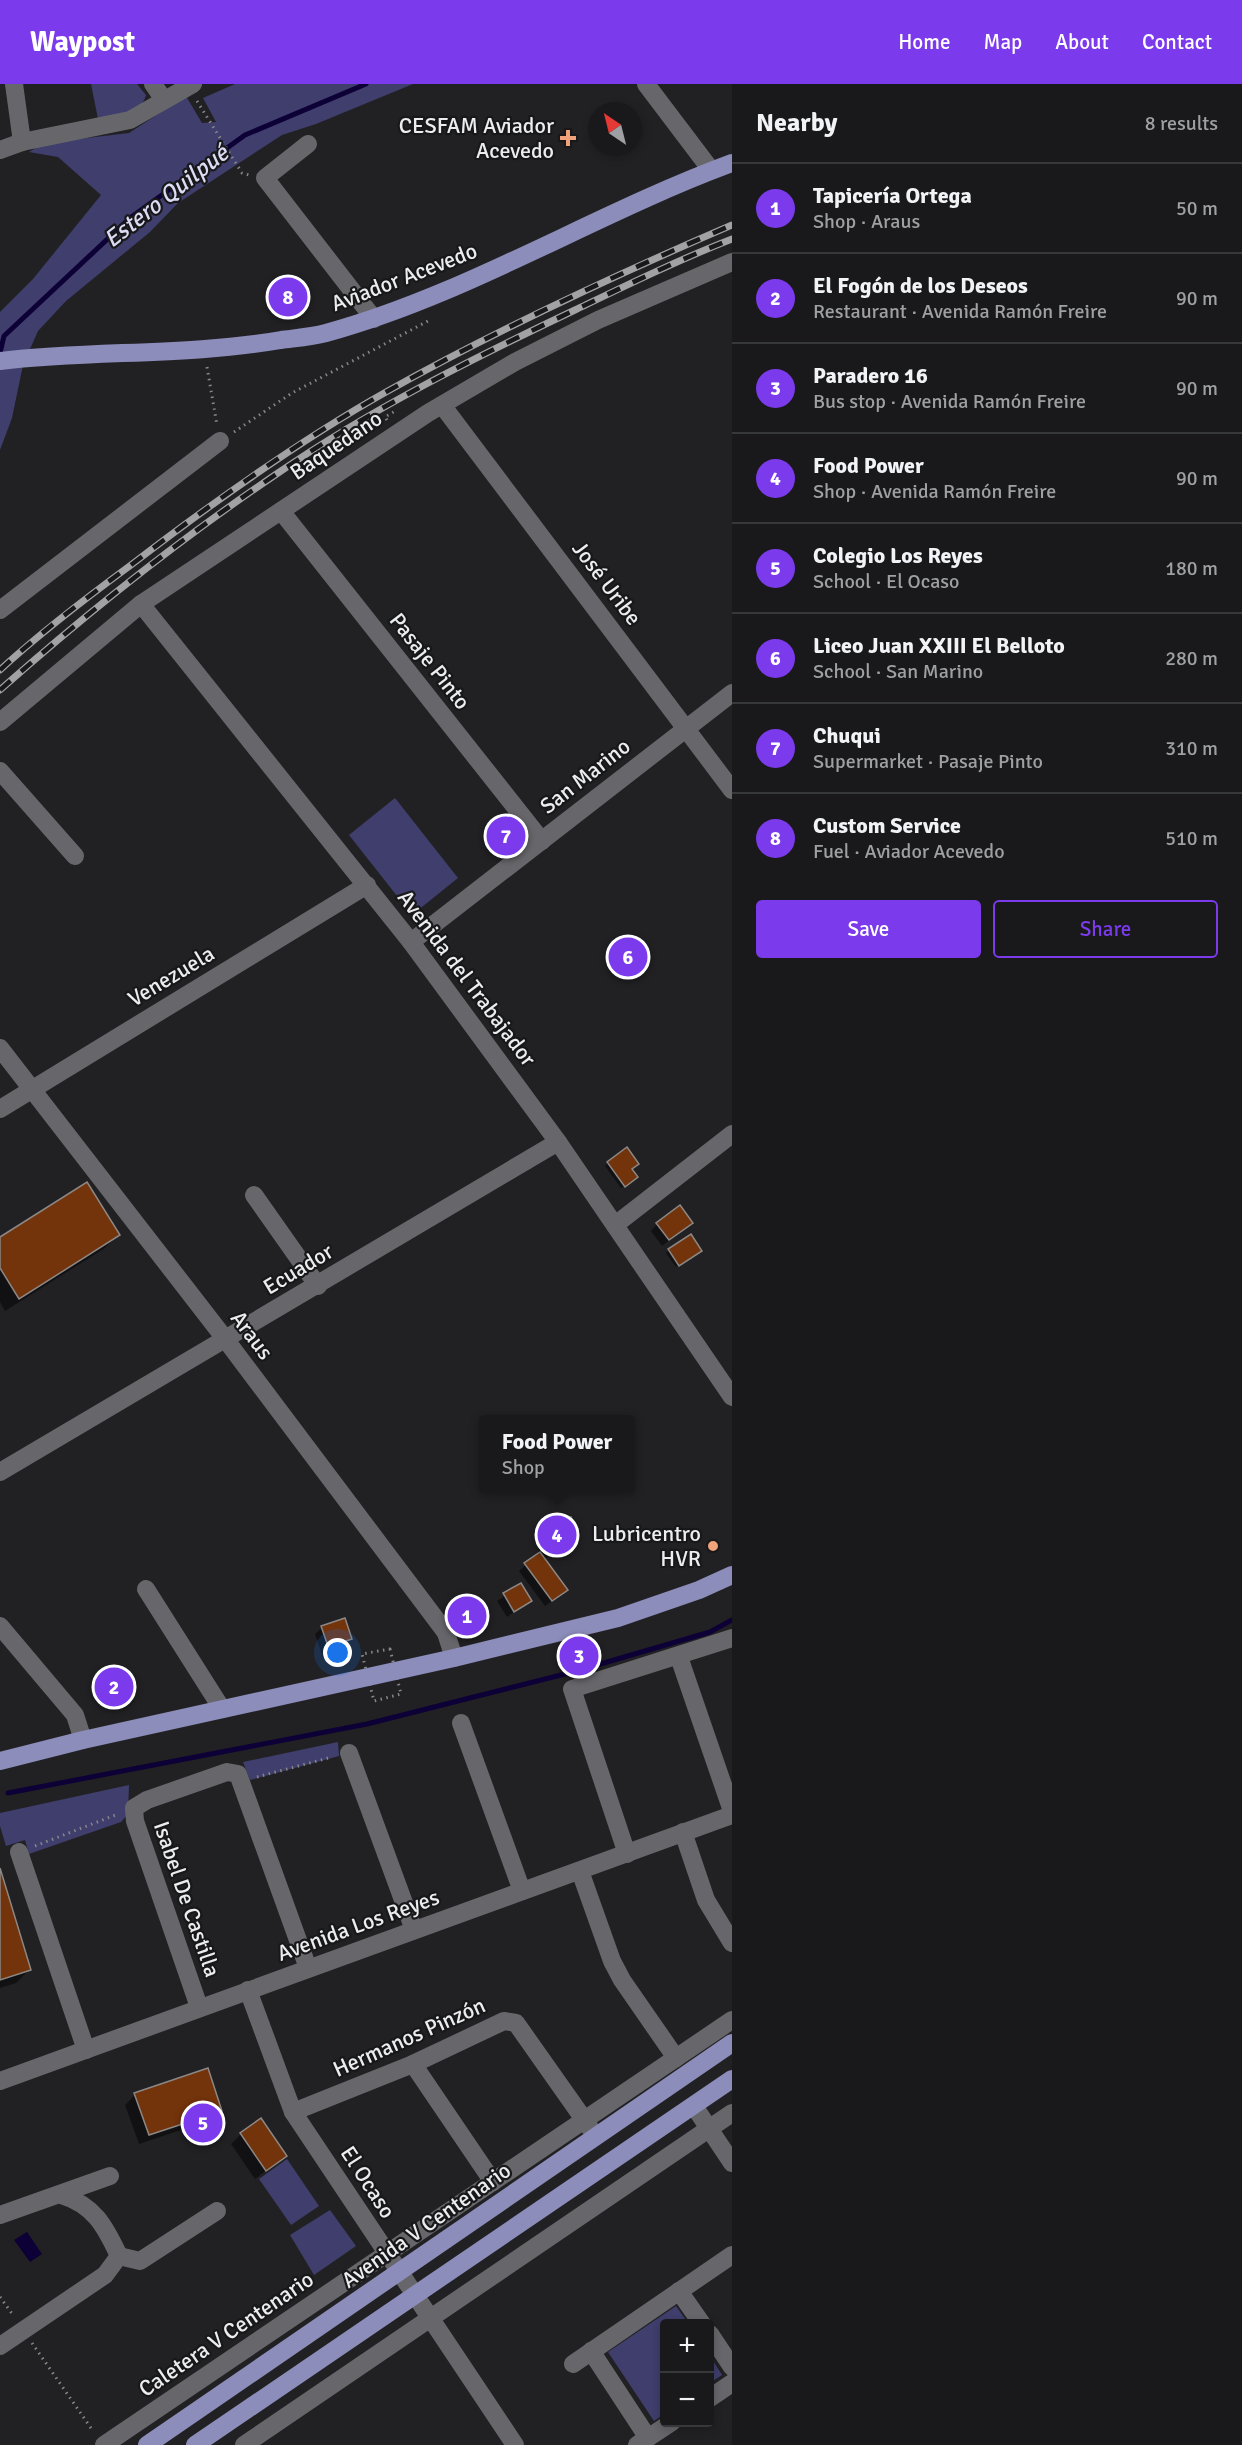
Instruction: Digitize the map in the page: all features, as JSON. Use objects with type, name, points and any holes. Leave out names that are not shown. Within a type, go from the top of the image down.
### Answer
[{"type":"main road","name":"Aviador Acevedo","points":[[5,360],[204,351],[323,334],[374,319],[450,290],[561,237],[711,170],[732,163]]},
{"type":"main road","points":[[0,1761],[83,1740],[454,1658],[618,1618],[699,1590],[732,1575]]},
{"type":"main road","name":"Avenida V Centenario","points":[[147,2445],[732,2043]]},
{"type":"main road","points":[[195,2445],[732,2079]]},
{"type":"street","points":[[14,84],[22,142]]},
{"type":"street","points":[[153,84],[164,100]]},
{"type":"street","points":[[646,84],[711,170]]},
{"type":"street","points":[[0,150],[22,142],[130,120],[190,85]]},
{"type":"street","points":[[308,144],[265,178],[374,319]]},
{"type":"street","name":"Baquedano","points":[[0,722],[141,604],[442,405],[515,362],[598,320],[732,262]]},
{"type":"street","name":"José Uribe","points":[[442,405],[732,790]]},
{"type":"street","points":[[0,610],[220,441]]},
{"type":"street","name":"Pasaje Pinto","points":[[281,511],[542,842]]},
{"type":"street","name":"Avenida del Trabajador","points":[[141,604],[411,942],[558,1142],[732,1397]]},
{"type":"street","name":"San Marino","points":[[411,942],[732,693]]},
{"type":"street","points":[[0,771],[75,856]]},
{"type":"street","name":"Venezuela","points":[[0,1109],[366,885]]},
{"type":"street","name":"Araus","points":[[0,1048],[226,1340],[447,1633],[454,1658]]},
{"type":"street","points":[[615,1225],[732,1134]]},
{"type":"street","name":"Ecuador","points":[[0,1472],[558,1142]]},
{"type":"street","points":[[254,1195],[318,1286]]},
{"type":"street","points":[[146,1589],[222,1709]]},
{"type":"street","points":[[0,1626],[75,1715],[83,1740]]},
{"type":"street","points":[[627,1854],[573,1684],[679,1656],[732,1638]]},
{"type":"street","points":[[679,1656],[732,1813]]},
{"type":"street","points":[[460,1723],[522,1891]]},
{"type":"street","points":[[349,1753],[414,1930]]},
{"type":"street","name":"Isabel De Castilla","points":[[199,2007],[135,1821],[134,1808],[147,1800],[227,1772],[239,1778]]},
{"type":"street","points":[[239,1778],[308,1968]]},
{"type":"street","name":"Avenida Los Reyes","points":[[0,2081],[199,2007],[627,1854],[732,1813]]},
{"type":"street","points":[[683,1832],[706,1900],[732,1943]]},
{"type":"street","points":[[19,1852],[86,2050]]},
{"type":"street","points":[[580,1871],[612,1961],[622,1980],[676,2058]]},
{"type":"street","name":"El Ocaso","points":[[248,1990],[293,2112],[515,2445]]},
{"type":"street","name":"Caletera V Centenario","points":[[100,2441],[387,2254],[732,2020]]},
{"type":"street","name":"Hermanos Pinzón","points":[[293,2112],[412,2064],[504,2021],[516,2023],[597,2137]]},
{"type":"street","points":[[412,2064],[493,2182]]},
{"type":"street","points":[[244,2445],[731,2116],[713,2092]]},
{"type":"street","points":[[694,2106],[732,2163]]},
{"type":"street","points":[[0,2215],[110,2176]]},
{"type":"street","points":[[61,2195],[79,2200],[104,2224],[119,2256]]},
{"type":"street","points":[[119,2256],[140,2261],[217,2211]]},
{"type":"street","points":[[573,2364],[732,2255]]},
{"type":"street","points":[[0,2346],[105,2275],[119,2256]]},
{"type":"street","points":[[679,2291],[699,2319]]},
{"type":"street","points":[[714,2340],[732,2367]]},
{"type":"street","points":[[591,2351],[643,2442],[665,2427]]},
{"type":"street","points":[[714,2395],[732,2383]]},
{"type":"path","points":[[190,85],[242,174]]},
{"type":"path","points":[[204,351],[220,441],[292,393],[428,321]]},
{"type":"path","points":[[362,1654],[390,1649]]},
{"type":"path","points":[[564,1653],[573,1684]]},
{"type":"path","points":[[374,1701],[401,1694]]},
{"type":"path","points":[[239,1778],[349,1753]]},
{"type":"path","points":[[19,1852],[134,1808]]},
{"type":"path","points":[[0,2297],[100,2441]]},
{"type":"shaded area","points":[[91,84],[137,84],[146,95],[139,107],[127,113],[98,119]]},
{"type":"shaded area","points":[[235,84],[413,84],[316,124],[282,135],[178,203],[150,232],[66,301],[38,331],[23,365],[12,418],[0,450],[0,312],[33,279],[101,195],[58,157],[29,152],[44,143],[129,133],[186,96],[202,123],[216,122],[203,98]]},
{"type":"shaded area","points":[[395,798],[458,878],[412,915],[349,835]]},
{"type":"shaded area","points":[[338,1742],[339,1756],[250,1780],[243,1762]]},
{"type":"shaded area","points":[[129,1785],[128,1814],[121,1822],[29,1854],[25,1840],[6,1846],[0,1826],[0,1813]]},
{"type":"shaded area","points":[[287,2159],[319,2206],[291,2225],[259,2179]]},
{"type":"shaded area","points":[[330,2210],[356,2246],[314,2275],[290,2235]]},
{"type":"shaded area","points":[[27,2232],[42,2254],[30,2262],[14,2240]]},
{"type":"shaded area","points":[[676,2306],[685,2319],[660,2319],[660,2417],[654,2421],[608,2352]]},
{"type":"shaded area","points":[[714,2362],[722,2375],[714,2380]]},
{"type":"building","points":[[627,1147],[639,1164],[632,1169],[638,1177],[625,1187],[607,1162]]},
{"type":"building","points":[[87,1182],[120,1235],[19,1299],[0,1268],[0,1237]]},
{"type":"building","points":[[680,1205],[693,1223],[669,1240],[656,1223]]},
{"type":"building","points":[[691,1234],[702,1251],[679,1266],[668,1249]]},
{"type":"building","points":[[571,1517],[577,1533],[568,1537],[571,1545],[549,1553],[540,1529]]},
{"type":"building","points":[[540,1552],[568,1590],[552,1601],[524,1563]]},
{"type":"building","points":[[521,1583],[532,1601],[514,1612],[503,1593]]},
{"type":"building","points":[[345,1618],[352,1639],[346,1641],[348,1646],[330,1652],[321,1626]]},
{"type":"building","points":[[0,1868],[31,1970],[0,1980]]},
{"type":"building","points":[[208,2068],[222,2111],[149,2135],[134,2093]]},
{"type":"building","points":[[261,2118],[287,2156],[266,2171],[240,2133]]},
{"type":"waterway","name":"Estero Quilpué","points":[[0,353],[4,336],[130,218],[245,135],[366,84]]},
{"type":"waterway","points":[[8,1793],[367,1724],[573,1672],[710,1632],[732,1620]]},
{"type":"railway","points":[[0,670],[64,616],[192,519],[255,474],[353,411],[514,325],[732,225]]},
{"type":"railway","points":[[0,690],[67,632],[170,550],[278,473],[349,427],[499,347],[653,273],[732,239]]},
{"type":"place","name":"CESFAM Aviador Acevedo","points":[[568,138]]},
{"type":"place","name":"Custom Service","points":[[288,297]]},
{"type":"place","name":"Chuqui","points":[[506,836]]},
{"type":"place","name":"Liceo Juan XXIII El Belloto","points":[[628,957]]},
{"type":"place","name":"Food Power","points":[[557,1535]]},
{"type":"place","name":"Lubricentro HVR","points":[[713,1546]]},
{"type":"place","name":"Tapicería Ortega","points":[[467,1616]]},
{"type":"place","name":"Paradero 16","points":[[579,1656]]},
{"type":"place","name":"El Fogón de los Deseos","points":[[114,1687]]},
{"type":"place","name":"Colegio Los Reyes","points":[[203,2123]]}]
